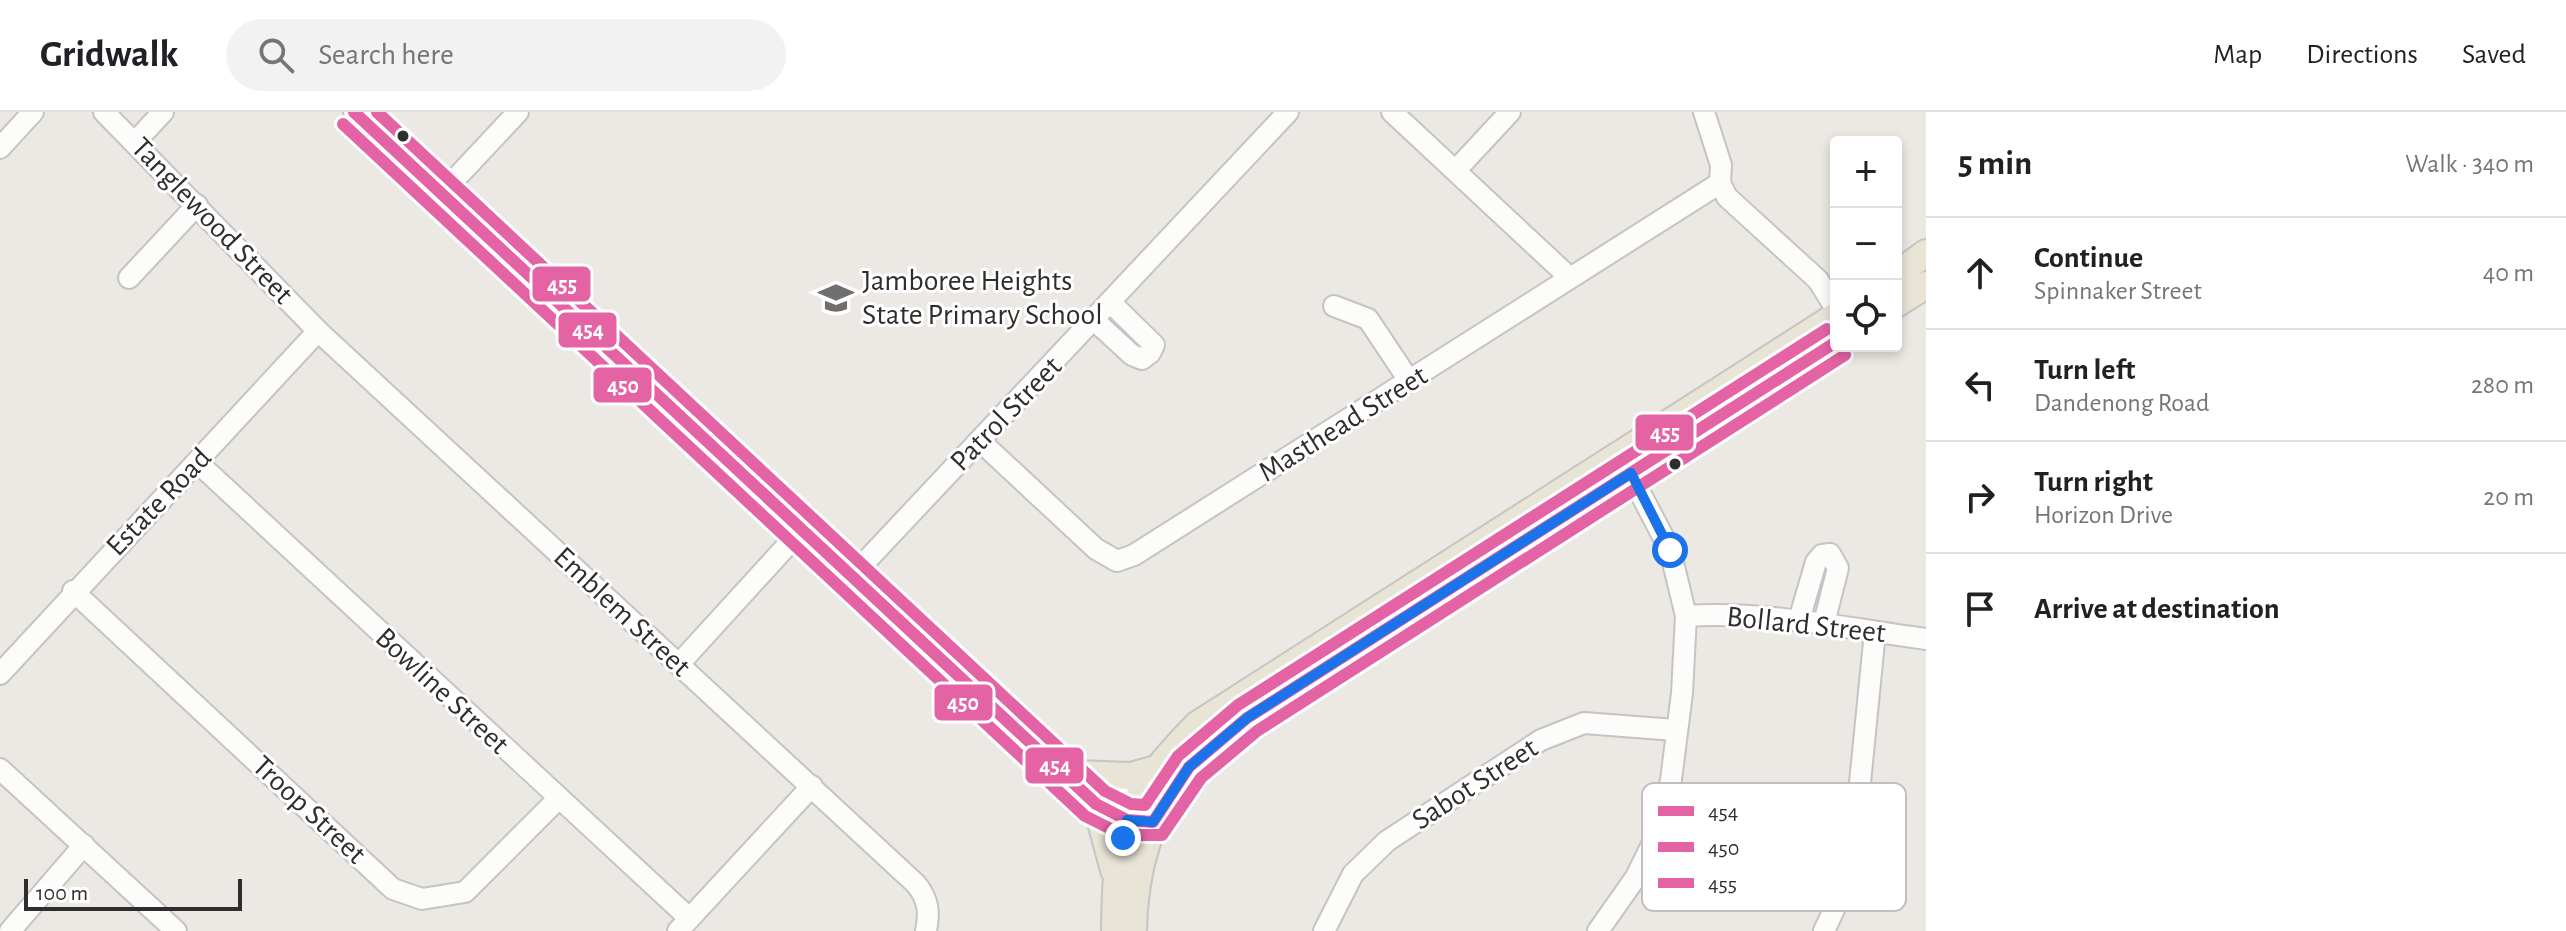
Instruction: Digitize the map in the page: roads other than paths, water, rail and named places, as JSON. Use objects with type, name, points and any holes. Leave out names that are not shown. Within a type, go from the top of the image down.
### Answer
[{"type":"main road","points":[[1902,271],[1926,253]]},
{"type":"main road","points":[[1902,300],[1926,285]]},
{"type":"main road","points":[[1133,931],[1138,815],[1189,767],[1247,718],[1626,463],[1830,320]]},
{"type":"main road","points":[[1116,878],[1156,769],[1197,725],[1626,463],[1830,345]]},
{"type":"main road","points":[[1076,774],[1131,776],[1156,769]]},
{"type":"main road","points":[[1096,804],[1116,878],[1115,931]]},
{"type":"street","points":[[0,148],[33,112]]},
{"type":"street","name":"Tanglewood Street","points":[[104,112],[136,141],[318,331]]},
{"type":"street","points":[[136,141],[163,112]]},
{"type":"street","points":[[354,112],[1096,804],[1138,815]]},
{"type":"street","points":[[442,193],[518,112]]},
{"type":"street","name":"Patrol Street","points":[[853,575],[1095,321],[1288,112]]},
{"type":"street","points":[[1392,112],[1569,277]]},
{"type":"street","points":[[1456,170],[1510,112]]},
{"type":"street","points":[[1704,112],[1721,165],[1720,183],[1727,197],[1827,285]]},
{"type":"street","name":"Masthead Street","points":[[980,441],[1096,549],[1117,561],[1134,555],[1410,382],[1569,277],[1720,183]]},
{"type":"street","points":[[129,278],[197,205]]},
{"type":"street","points":[[1095,321],[1132,355],[1142,359],[1150,353],[1154,345],[1148,337],[1111,303]]},
{"type":"street","points":[[1334,306],[1368,319],[1410,382]]},
{"type":"street","name":"Estate Road","points":[[0,674],[73,591],[318,331]]},
{"type":"street","name":"Emblem Street","points":[[318,331],[812,786],[925,895],[929,912],[926,931]]},
{"type":"street","name":"Bowline Street","points":[[197,462],[558,799],[683,925]]},
{"type":"street","points":[[1626,463],[1670,550],[1686,616],[1682,693],[1670,783]]},
{"type":"street","points":[[679,664],[803,528]]},
{"type":"street","points":[[1799,620],[1816,562],[1822,555],[1830,554],[1838,568],[1824,623]]},
{"type":"street","name":"Troop Street","points":[[73,591],[393,889],[422,899],[465,892],[558,799]]},
{"type":"street","name":"Bollard Street","points":[[1686,616],[1726,614],[1799,620],[1926,639]]},
{"type":"street","points":[[1860,783],[1875,632]]},
{"type":"street","name":"Sabot Street","points":[[1324,931],[1353,874],[1387,841],[1541,740],[1584,723],[1675,730]]},
{"type":"street","points":[[1026,738],[1138,815]]},
{"type":"street","points":[[0,769],[176,931]]},
{"type":"street","points":[[683,925],[812,786]]},
{"type":"street","points":[[10,931],[84,845]]},
{"type":"street","points":[[1598,931],[1642,865]]},
{"type":"street","points":[[1824,931],[1833,911]]},
{"type":"place","name":"Jamboree Heights State Primary School","points":[[836,298]]}]
